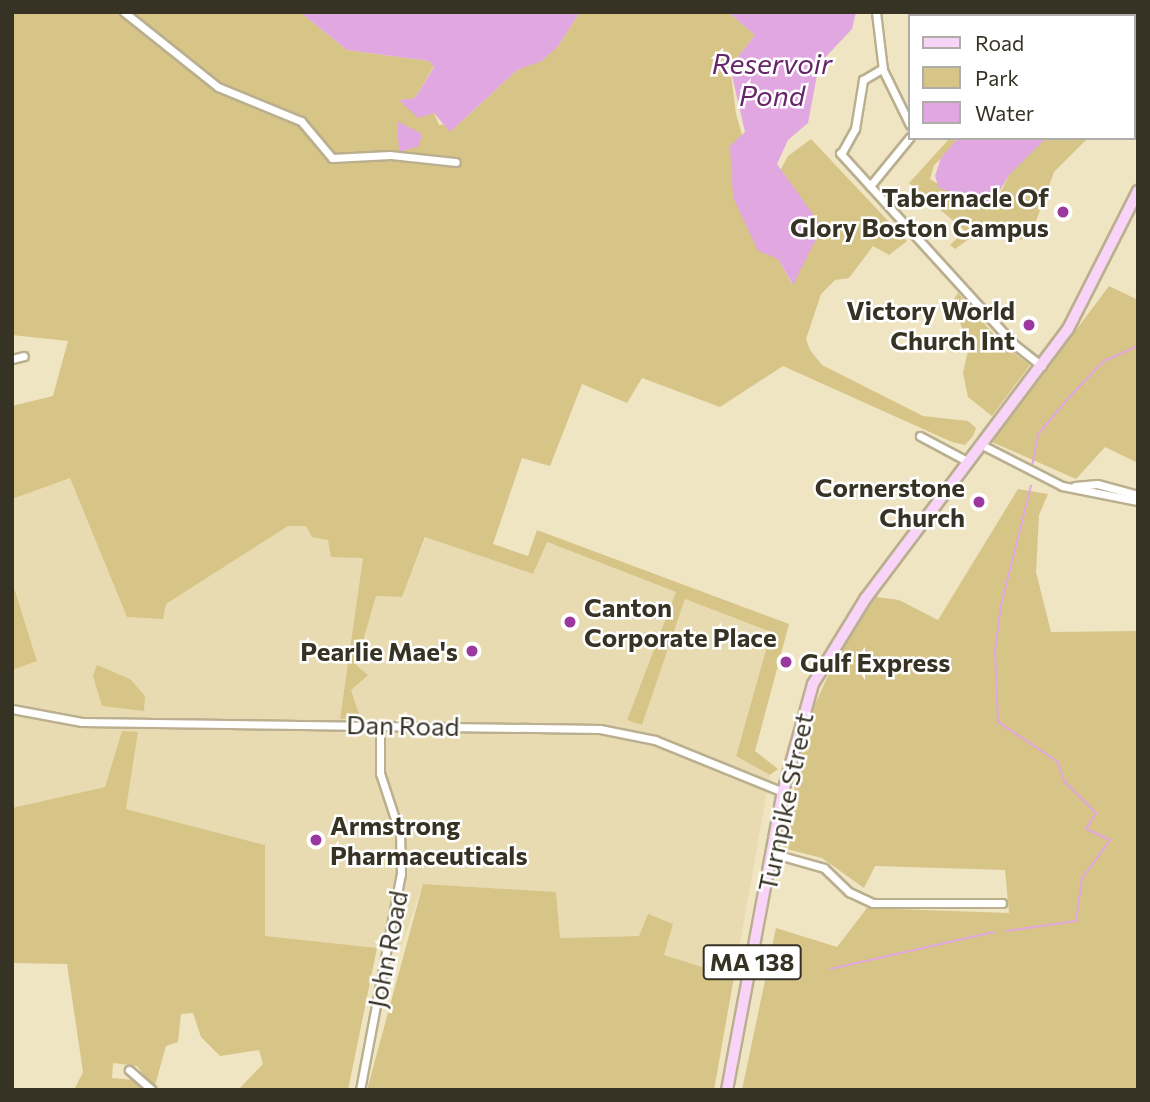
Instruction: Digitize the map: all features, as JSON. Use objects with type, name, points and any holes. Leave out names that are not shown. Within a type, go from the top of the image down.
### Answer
[{"type":"main road","name":"Turnpike Street","points":[[727,1090],[783,792],[806,701],[825,658],[1042,366],[1084,303],[1138,191]]},
{"type":"street","points":[[124,12],[218,87],[302,121],[332,158],[390,155],[456,162]]},
{"type":"street","points":[[876,12],[883,68],[908,121]]},
{"type":"street","points":[[883,68],[863,80],[855,129],[841,153],[1015,345],[1042,366]]},
{"type":"street","points":[[870,186],[908,139]]},
{"type":"street","points":[[12,359],[24,356]]},
{"type":"street","points":[[920,436],[969,462]]},
{"type":"street","points":[[982,445],[1031,475],[1138,501]]},
{"type":"street","points":[[1071,486],[1097,484],[1138,495]]},
{"type":"street","name":"Dan Road","points":[[12,709],[82,722],[626,732],[783,792]]},
{"type":"street","name":"John Road","points":[[360,1090],[401,874],[400,834],[380,773],[380,726]]},
{"type":"street","points":[[771,853],[824,868],[849,892],[873,903],[1002,903]]},
{"type":"street","points":[[129,1070],[152,1090]]},
{"type":"shaded area","points":[[70,477],[166,604],[288,526],[306,526],[363,557],[340,719],[376,596],[402,597],[426,537],[532,574],[546,542],[676,592],[627,720],[642,725],[685,599],[771,632],[736,755],[770,775],[734,977],[664,955],[648,915],[639,936],[559,938],[555,892],[423,884],[400,951],[265,936],[264,845],[126,809],[138,732],[122,732],[105,787],[12,808],[12,670],[37,660],[12,580],[12,499]]},
{"type":"green space","points":[[12,12],[300,12],[347,50],[429,61],[434,66],[415,98],[400,100],[434,113],[439,125],[461,122],[517,70],[558,46],[580,12],[728,12],[755,35],[730,67],[736,114],[778,259],[792,284],[821,227],[780,171],[788,156],[811,139],[907,241],[889,255],[873,246],[849,278],[835,280],[821,294],[806,339],[810,350],[822,365],[923,416],[968,421],[976,428],[973,436],[965,445],[952,442],[783,366],[720,407],[642,378],[627,403],[582,384],[550,466],[522,458],[493,544],[528,556],[537,530],[789,624],[755,751],[778,769],[770,775],[736,756],[771,632],[685,599],[642,725],[627,720],[676,592],[547,542],[533,574],[425,537],[402,597],[376,596],[356,665],[368,675],[351,690],[360,717],[340,719],[363,558],[331,557],[328,540],[312,537],[306,526],[288,526],[166,604],[163,619],[127,617],[70,478],[12,499],[12,406],[53,396],[68,341],[12,335]]},
{"type":"green space","points":[[948,140],[954,140],[959,143],[934,165],[930,179],[970,204],[993,208],[1009,175],[1035,145],[1043,140],[1086,140],[1054,172],[1035,224],[1021,240],[1006,228],[984,228],[955,249],[950,245],[965,231],[909,183]]},
{"type":"green space","points":[[1109,286],[1138,300],[1138,463],[1105,447],[1076,479],[992,442]]},
{"type":"green space","points":[[958,293],[1003,345],[1030,365],[992,416],[968,397],[963,373],[969,346],[952,302]]},
{"type":"green space","points":[[1018,489],[1048,494],[1039,515],[1036,572],[1051,632],[1138,631],[1138,1090],[742,1090],[776,928],[837,947],[867,908],[1009,913],[1005,870],[875,866],[864,888],[822,858],[783,848],[807,722],[844,640],[876,597],[899,600],[938,620]]},
{"type":"green space","points":[[12,581],[37,661],[12,670]]},
{"type":"green space","points":[[97,665],[130,679],[145,696],[144,711],[102,706],[93,676]]},
{"type":"green space","points":[[122,731],[138,732],[126,809],[265,845],[265,936],[377,948],[348,1090],[238,1090],[263,1064],[259,1050],[220,1056],[201,1037],[193,1013],[181,1014],[178,1042],[166,1046],[154,1089],[137,1066],[113,1063],[112,1078],[133,1080],[143,1090],[74,1090],[83,1072],[67,964],[12,963],[12,808],[105,787]]},
{"type":"green space","points":[[423,884],[556,892],[560,938],[639,936],[648,914],[673,924],[664,955],[734,977],[714,1090],[367,1090]]},
{"type":"water","points":[[300,12],[580,12],[558,46],[542,61],[517,70],[450,132],[434,113],[418,118],[399,100],[415,98],[434,67],[429,61],[347,50]]},
{"type":"water","name":"Reservoir Pond","points":[[728,12],[856,12],[852,29],[819,64],[808,123],[788,140],[777,164],[822,227],[793,285],[778,259],[758,251],[733,197],[730,146],[745,132],[730,67],[755,35]]},
{"type":"water","points":[[397,121],[422,134],[419,146],[399,152]]},
{"type":"water","points":[[956,140],[1044,140],[1009,175],[991,206],[939,188],[935,176],[941,158]]},
{"type":"waterway","points":[[1032,466],[1038,434],[1073,393],[1104,361],[1138,346]]},
{"type":"waterway","points":[[1006,931],[1076,921],[1082,878],[1110,840],[1086,829],[1096,813],[1064,781],[1058,762],[998,722],[995,651],[1001,605],[1031,486]]},
{"type":"waterway","points":[[830,969],[994,932]]},
{"type":"place","name":"Tabernacle Of Glory Boston Campus","points":[[1063,212]]},
{"type":"place","name":"Victory World Church Int","points":[[1029,325]]},
{"type":"place","name":"Cornerstone Church","points":[[979,502]]},
{"type":"place","name":"Canton Corporate Place","points":[[570,622]]},
{"type":"place","name":"Pearlie Mae's","points":[[472,651]]},
{"type":"place","name":"Gulf Express","points":[[786,662]]},
{"type":"place","name":"Armstrong Pharmaceuticals","points":[[316,840]]}]
